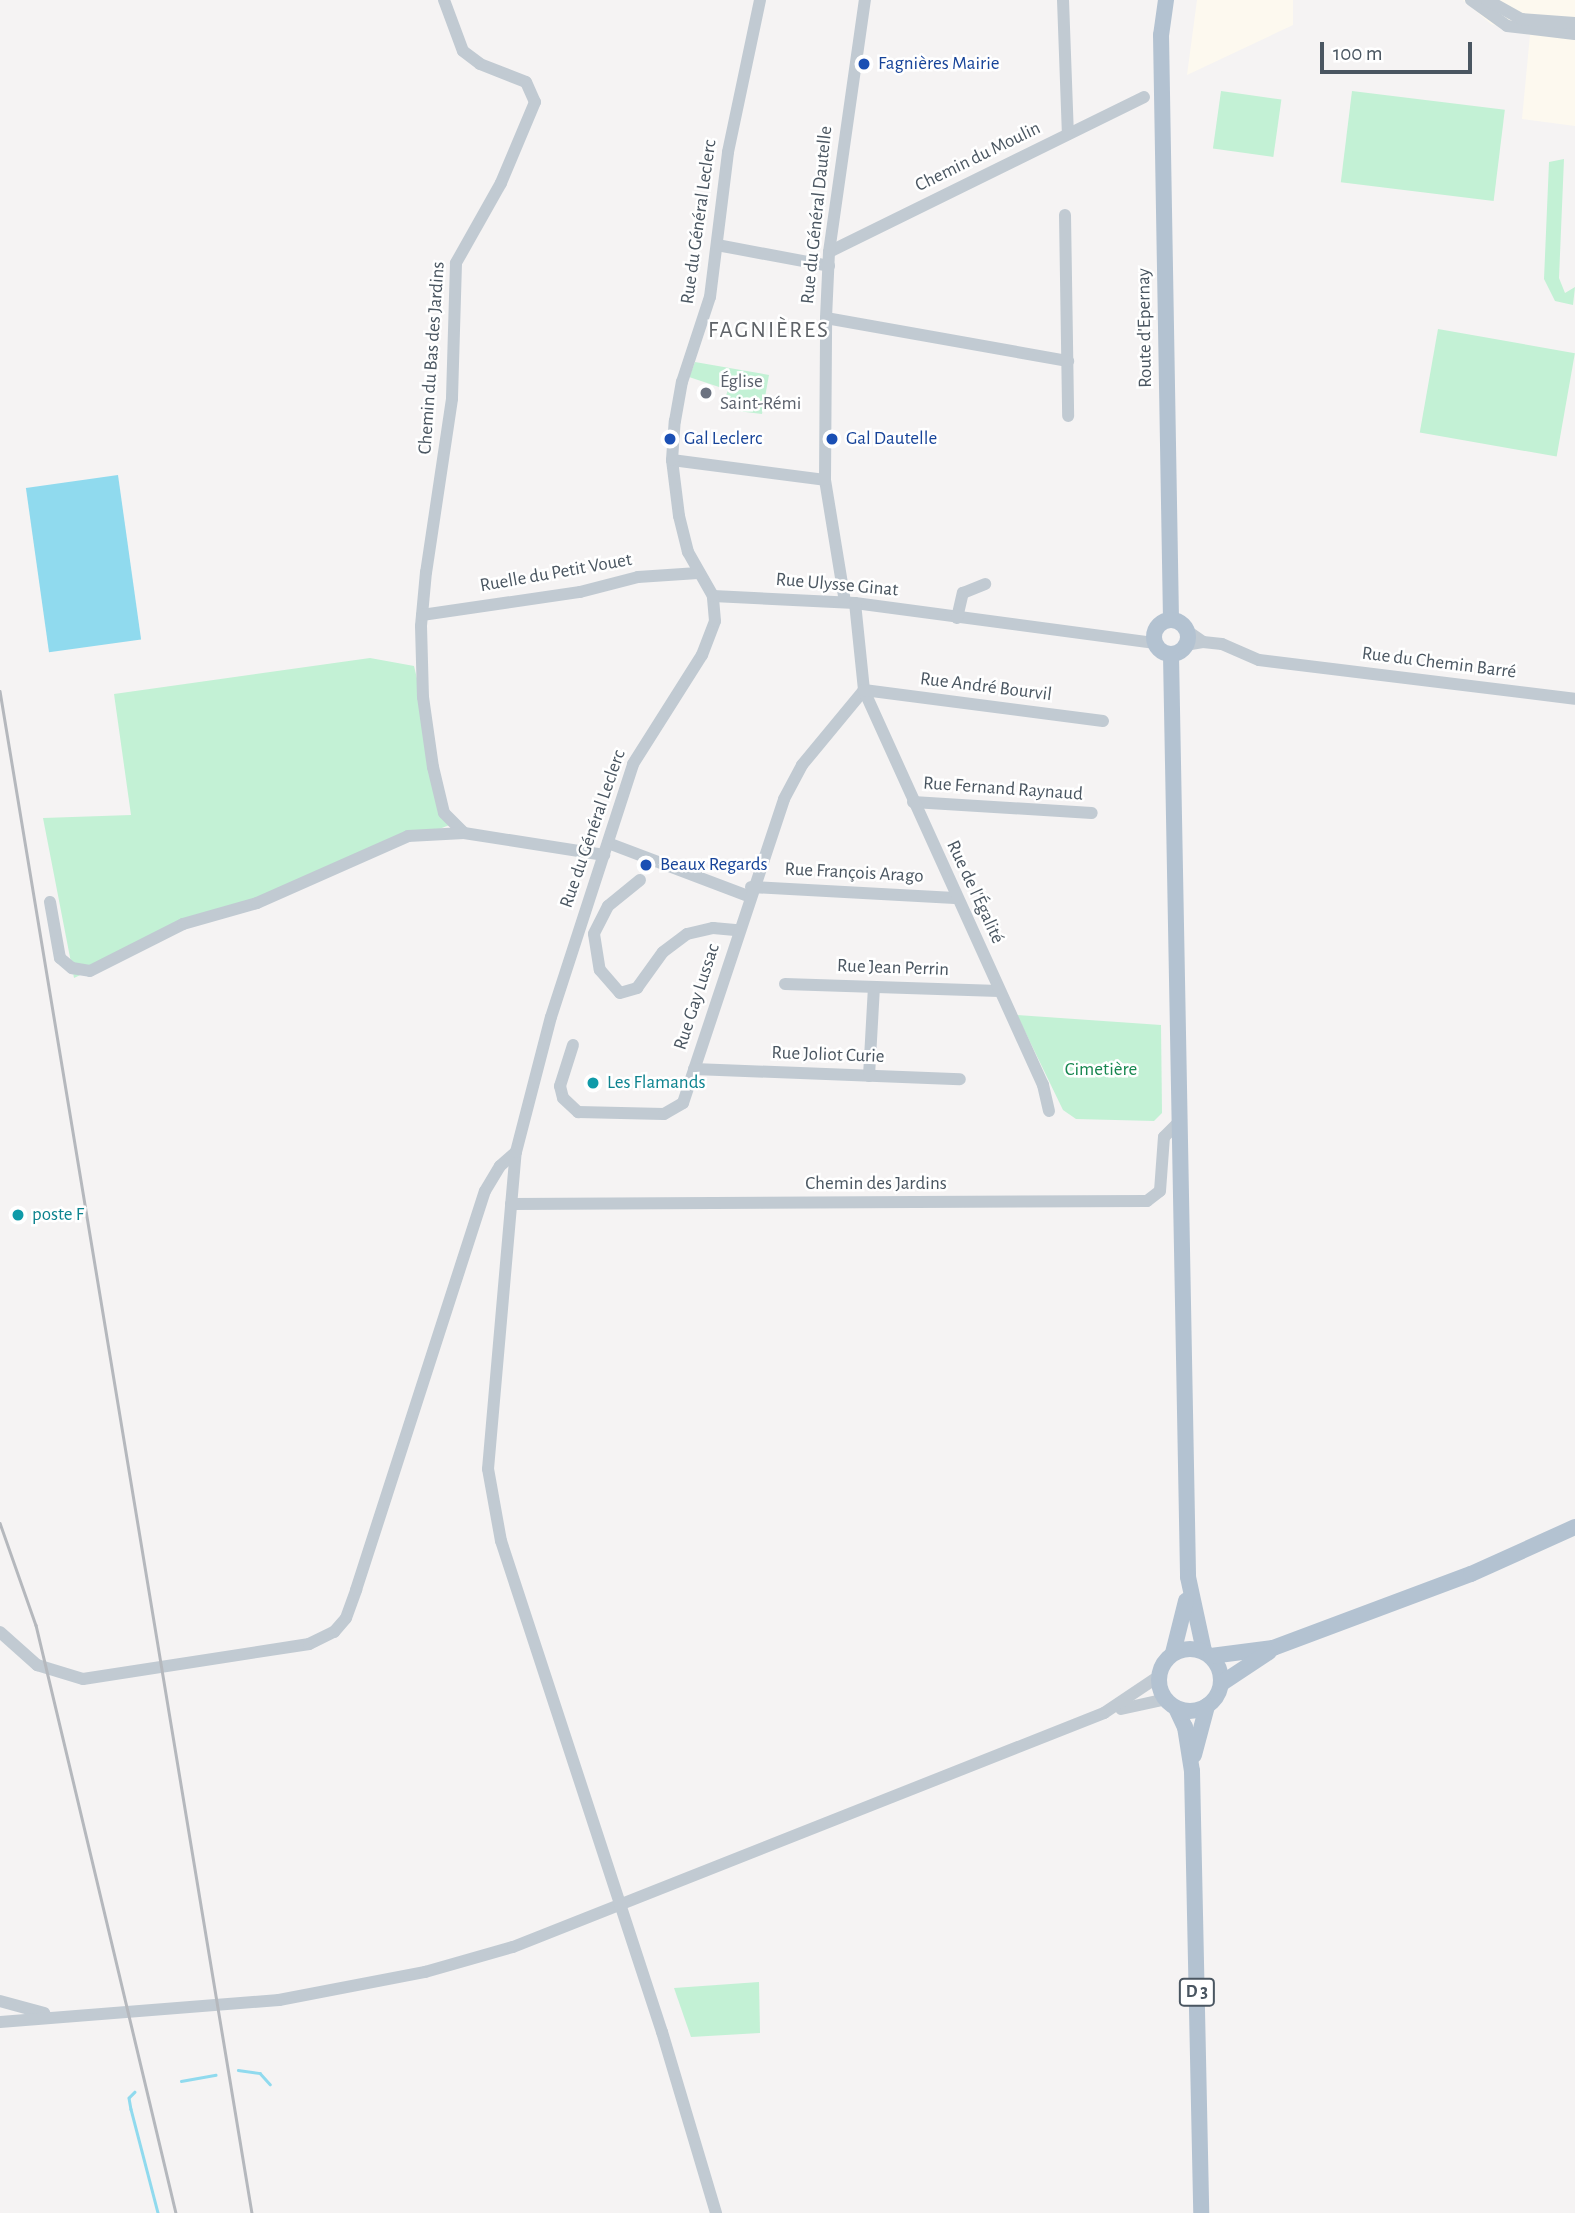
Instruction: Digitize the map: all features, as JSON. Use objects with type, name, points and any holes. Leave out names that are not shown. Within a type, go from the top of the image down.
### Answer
[{"type":"main road","name":"Route d'Epernay","points":[[1156,0],[1161,35],[1171,620]]},
{"type":"main road","name":"Route d'Epernay","points":[[1161,35],[1166,0]]},
{"type":"main road","points":[[1171,655],[1155,643],[1158,627],[1171,620],[1185,637],[1171,655],[1188,1577],[1173,1653],[1159,1676],[1171,1703],[1192,1711],[1208,1706],[1222,1683],[1273,1648],[1440,1586],[1575,1527]]},
{"type":"main road","points":[[1188,1577],[1207,1653],[1222,1683]]},
{"type":"main road","points":[[1173,1653],[1183,1649],[1207,1653],[1273,1648]]},
{"type":"main road","name":"D 3","points":[[1171,1703],[1185,1727],[1192,1771],[1201,2213]]},
{"type":"main road","name":"D 3","points":[[1192,1771],[1208,1706]]},
{"type":"street","name":"Chemin du Bas des Jardins","points":[[444,0],[463,51],[480,64],[526,82],[535,102],[501,183],[456,263],[452,399],[422,615],[423,697],[441,803],[449,820],[464,833]]},
{"type":"street","name":"Rue du Général Leclerc","points":[[714,2210],[662,2032],[495,1521],[489,1459],[516,1152],[551,1017],[638,753],[707,645],[715,621],[713,596],[698,573],[679,516],[672,460],[679,393],[705,314],[718,245],[728,152],[760,0]]},
{"type":"street","name":"Rue du Général Dautelle","points":[[864,690],[850,603],[825,480],[829,252],[865,0]]},
{"type":"street","points":[[1063,0],[1068,134]]},
{"type":"street","points":[[1471,0],[1507,26],[1575,34]]},
{"type":"street","points":[[1487,0],[1521,19],[1575,23]]},
{"type":"street","name":"Chemin du Moulin","points":[[829,252],[1144,97]]},
{"type":"street","points":[[1065,215],[1068,416]]},
{"type":"street","points":[[718,245],[829,266]]},
{"type":"street","points":[[827,318],[1068,361]]},
{"type":"street","points":[[672,460],[825,480]]},
{"type":"street","name":"Ruelle du Petit Vouet","points":[[422,615],[580,592],[638,577],[698,573]]},
{"type":"street","points":[[957,618],[963,593],[985,584]]},
{"type":"street","name":"Rue Ulysse Ginat","points":[[713,596],[850,603],[1155,643]]},
{"type":"street","name":"Rue du Chemin Barré","points":[[1185,637],[1222,644],[1259,660],[1575,699]]},
{"type":"street","points":[[750,891],[791,783],[864,690]]},
{"type":"street","name":"Rue André Bourvil","points":[[864,690],[1103,721]]},
{"type":"street","name":"Rue de l'Égalité","points":[[864,690],[955,898],[1043,1085],[1049,1111]]},
{"type":"street","name":"Rue Fernand Raynaud","points":[[913,802],[1092,813]]},
{"type":"street","name":"Rue François Arago","points":[[50,902],[60,958],[72,968],[90,971],[183,924],[257,903],[397,840],[464,833],[606,849],[750,891],[955,898]]},
{"type":"street","points":[[640,880],[608,906],[594,934],[600,970],[620,993],[637,988],[663,952],[687,934],[713,928],[738,930]]},
{"type":"street","name":"Rue Gay Lussac","points":[[573,1045],[560,1086],[563,1098],[579,1112],[672,1112],[683,1103],[725,983],[750,891]]},
{"type":"street","name":"Rue Jean Perrin","points":[[785,984],[999,991]]},
{"type":"street","points":[[869,1076],[874,987]]},
{"type":"street","name":"Rue Joliot Curie","points":[[694,1069],[960,1079]]},
{"type":"street","name":"Chemin des Jardins","points":[[511,1204],[1147,1201],[1160,1191],[1164,1137],[1180,1121]]},
{"type":"street","points":[[0,1632],[37,1665],[64,1676],[97,1679],[321,1641],[346,1618],[464,1248],[491,1177],[516,1152]]},
{"type":"street","points":[[0,2022],[51,2014],[92,2015],[252,2003],[425,1972],[602,1914],[1104,1713],[1159,1676]]},
{"type":"street","points":[[1104,1713],[1171,1703]]},
{"type":"street","points":[[0,2001],[51,2014]]},
{"type":"shaded area","points":[[1197,0],[1293,0],[1293,25],[1187,75]]},
{"type":"shaded area","points":[[1463,0],[1575,0],[1575,126],[1522,119],[1530,35],[1491,24]]},
{"type":"green space","points":[[1221,91],[1281,99],[1273,157],[1213,148]]},
{"type":"green space","points":[[1352,91],[1505,110],[1494,201],[1341,182]]},
{"type":"green space","points":[[1564,159],[1559,278],[1565,293],[1575,287],[1573,305],[1555,301],[1544,279],[1549,162]]},
{"type":"green space","points":[[1438,329],[1575,353],[1557,457],[1420,432]]},
{"type":"green space","points":[[695,362],[769,375],[762,414],[721,409],[728,390],[689,377]]},
{"type":"green space","points":[[370,658],[414,666],[452,824],[141,946],[74,978],[43,818],[131,815],[114,694]]},
{"type":"green space","name":"Cimetière","points":[[1017,1015],[1161,1025],[1162,1113],[1154,1121],[1076,1119],[1063,1110]]},
{"type":"green space","points":[[759,1982],[760,2033],[691,2037],[674,1988]]},
{"type":"water","points":[[118,475],[141,639],[49,652],[26,488]]},
{"type":"waterway","points":[[238,2070],[260,2073],[270,2084]]},
{"type":"waterway","points":[[181,2081],[215,2075]]},
{"type":"waterway","points":[[135,2092],[129,2098],[131,2109],[158,2213]]},
{"type":"railway","points":[[0,691],[252,2213]]},
{"type":"railway","points":[[0,1523],[36,1625],[176,2213]]},
{"type":"place","name":"Fagnières Mairie","points":[[864,64]]},
{"type":"place","name":"Église Saint-Rémi","points":[[706,393]]},
{"type":"place","name":"Gal Leclerc","points":[[670,439]]},
{"type":"place","name":"Gal Dautelle","points":[[832,439]]},
{"type":"place","name":"Beaux Regards","points":[[646,865]]},
{"type":"place","name":"Les Flamands","points":[[593,1083]]},
{"type":"place","name":"poste F","points":[[18,1215]]},
{"type":"district","name":"FAGNIÈRES","points":[[769,331]]}]
